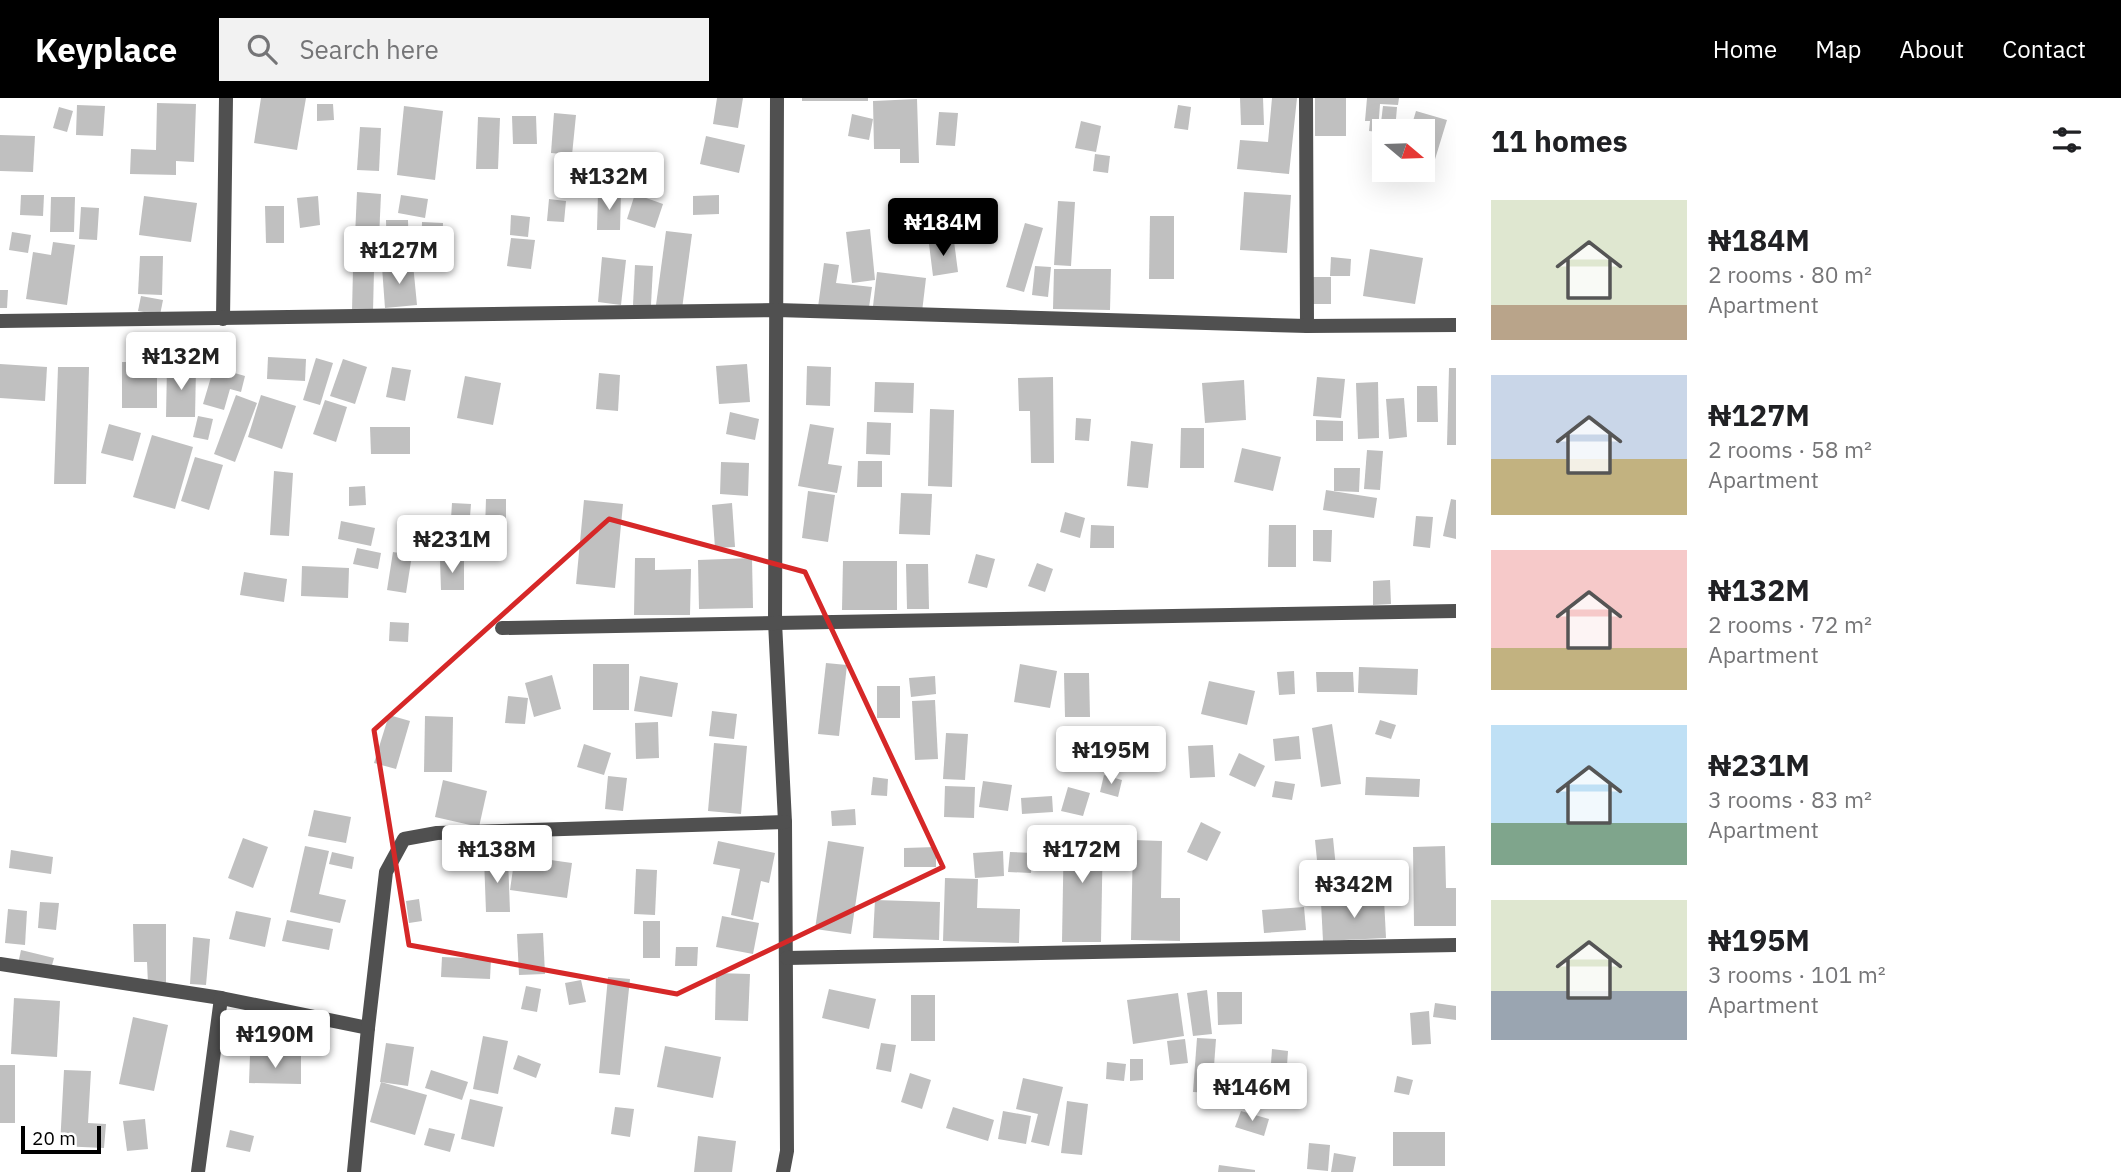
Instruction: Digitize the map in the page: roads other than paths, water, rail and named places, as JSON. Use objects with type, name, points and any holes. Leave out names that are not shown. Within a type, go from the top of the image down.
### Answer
[{"type":"street","points":[[223,319],[226,98]]},
{"type":"street","points":[[777,98],[775,622],[785,822],[787,958],[787,1151],[783,1172]]},
{"type":"street","points":[[1306,98],[1307,326]]},
{"type":"street","points":[[0,321],[776,310],[1307,326],[1456,325]]},
{"type":"street","points":[[502,628],[775,622],[865,624],[1456,611]]},
{"type":"street","points":[[354,1172],[386,872],[404,839],[437,833],[785,822]]},
{"type":"street","points":[[787,958],[1456,945]]},
{"type":"street","points":[[0,964],[221,998],[368,1028]]},
{"type":"street","points":[[198,1172],[221,998]]}]
